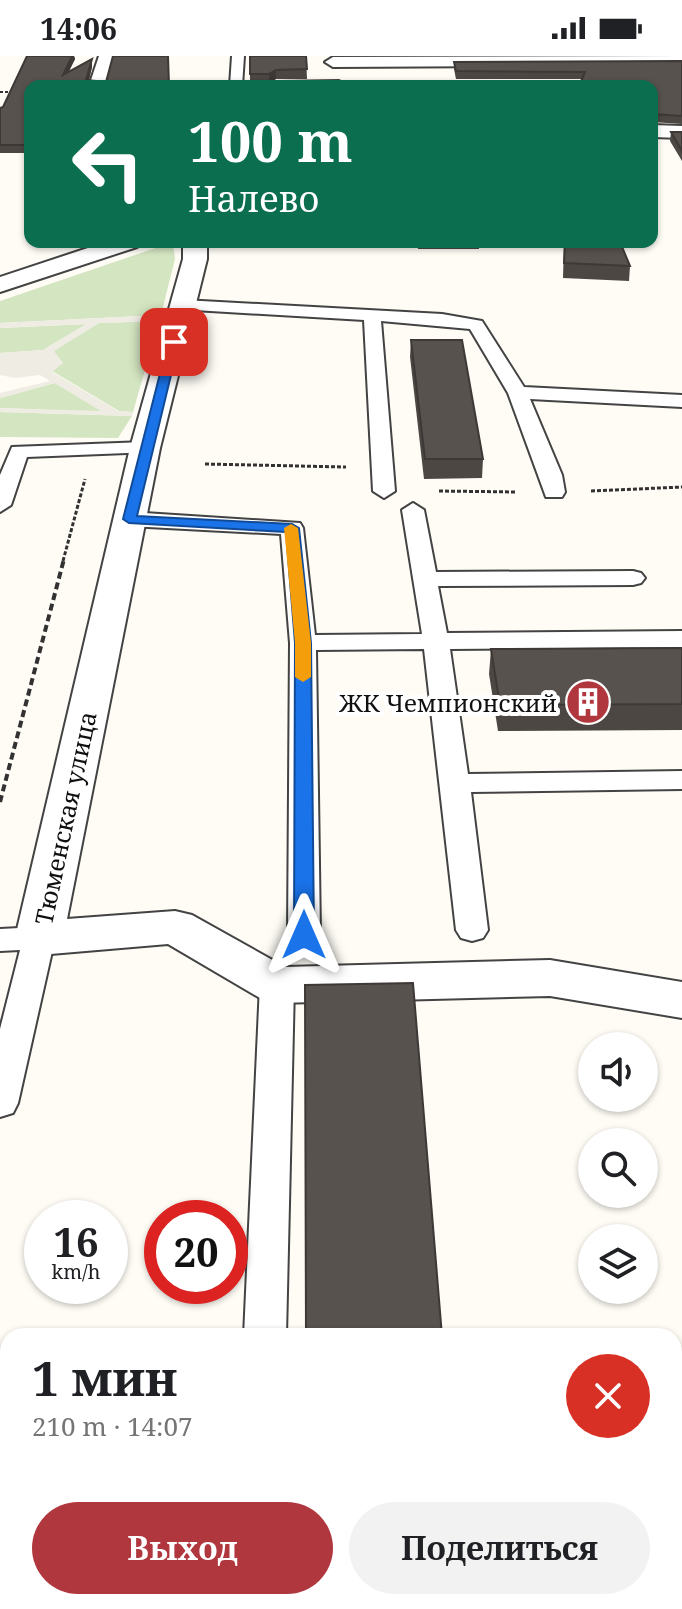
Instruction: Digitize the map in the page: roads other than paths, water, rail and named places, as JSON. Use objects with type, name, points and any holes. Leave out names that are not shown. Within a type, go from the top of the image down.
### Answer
[{"type":"street","points":[[100,80],[107,56]]},
{"type":"street","points":[[338,80],[332,59],[682,60]]},
{"type":"street","points":[[658,131],[682,132]]},
{"type":"street","points":[[0,285],[111,248]]},
{"type":"street","name":"Тюменская улица","points":[[195,248],[195,259],[20,939],[175,927],[277,985]]},
{"type":"street","points":[[277,985],[550,978],[682,1000]]},
{"type":"lane","points":[[236,80],[238,56]]},
{"type":"lane","points":[[183,305],[372,315],[476,325],[518,393],[551,475],[554,492]]},
{"type":"lane","points":[[372,315],[384,491]]},
{"type":"lane","points":[[518,393],[682,401]]},
{"type":"lane","points":[[0,505],[10,451],[145,448]]},
{"type":"lane","points":[[413,510],[436,641],[472,930]]},
{"type":"lane","points":[[129,519],[292,528],[303,643],[304,935]]},
{"type":"lane","points":[[425,579],[633,578]]},
{"type":"lane","points":[[303,643],[682,639]]},
{"type":"lane","points":[[455,783],[682,780]]},
{"type":"lane","points":[[0,1103],[20,939]]},
{"type":"lane","points":[[265,1328],[277,985]]},
{"type":"place","name":"ЖК Чемпионский","points":[[588,702]]}]
